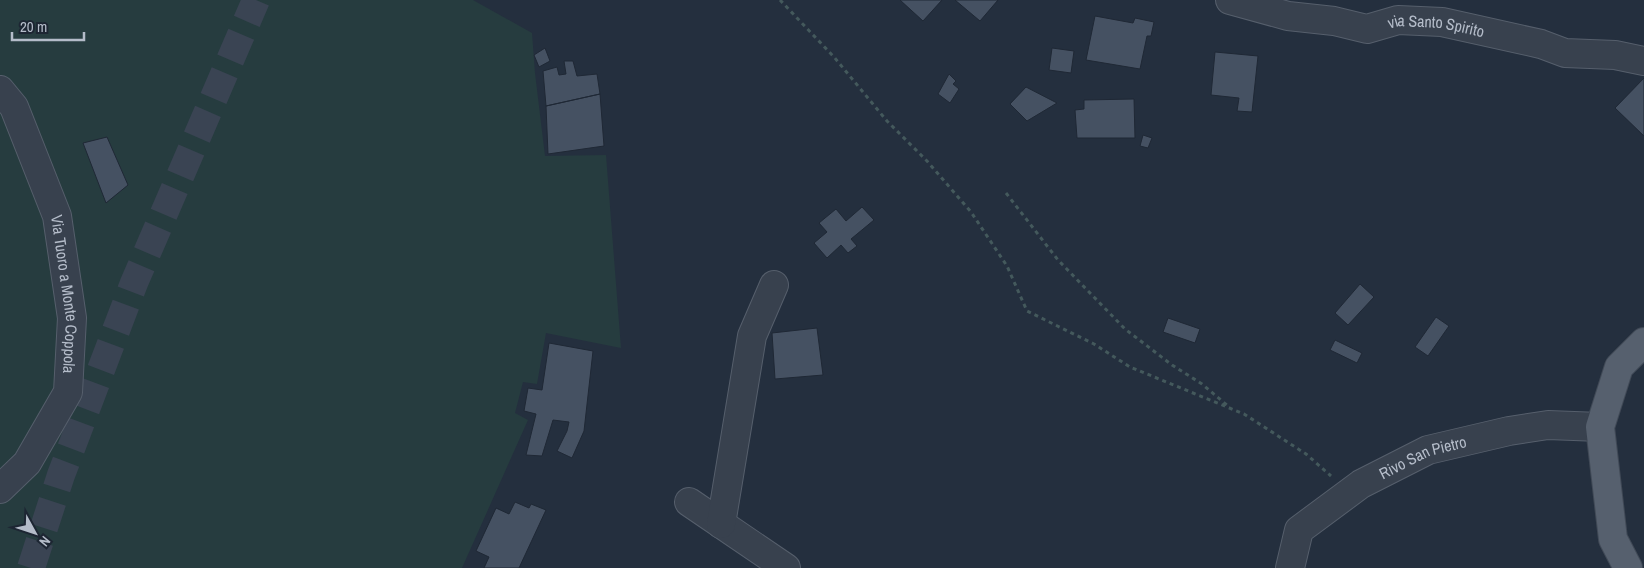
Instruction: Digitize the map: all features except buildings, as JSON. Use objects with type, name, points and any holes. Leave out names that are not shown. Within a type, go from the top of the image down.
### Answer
[{"type":"main road","points":[[1628,568],[1613,539],[1600,427],[1619,367],[1644,342]]},
{"type":"street","name":"via Santo Spirito","points":[[1230,0],[1288,16],[1334,21],[1367,29],[1398,20],[1442,22],[1532,42],[1566,53],[1615,55],[1644,60]]},
{"type":"street","name":"Via Tuoro a Monte Coppola","points":[[0,90],[14,107],[57,216],[72,318],[68,392],[27,463],[0,489]]},
{"type":"street","points":[[721,524],[752,336],[774,285]]},
{"type":"street","name":"Rivo San Pietro","points":[[1290,568],[1299,530],[1361,484],[1428,450],[1509,431],[1548,425],[1600,427]]},
{"type":"street","points":[[689,502],[786,568]]},
{"type":"path","points":[[780,0],[834,57],[887,121],[927,161],[971,212],[1007,266],[1027,311],[1094,344],[1130,367],[1244,414],[1306,454],[1350,492]]},
{"type":"path","points":[[1006,193],[1058,260],[1125,330],[1172,366],[1202,384],[1230,408]]},
{"type":"green space","points":[[0,0],[473,0],[532,33],[545,156],[606,155],[621,348],[546,333],[537,384],[523,382],[515,413],[528,420],[462,568],[0,568]]},
{"type":"tunnel","points":[[31,568],[61,475],[134,283],[256,0]]}]
